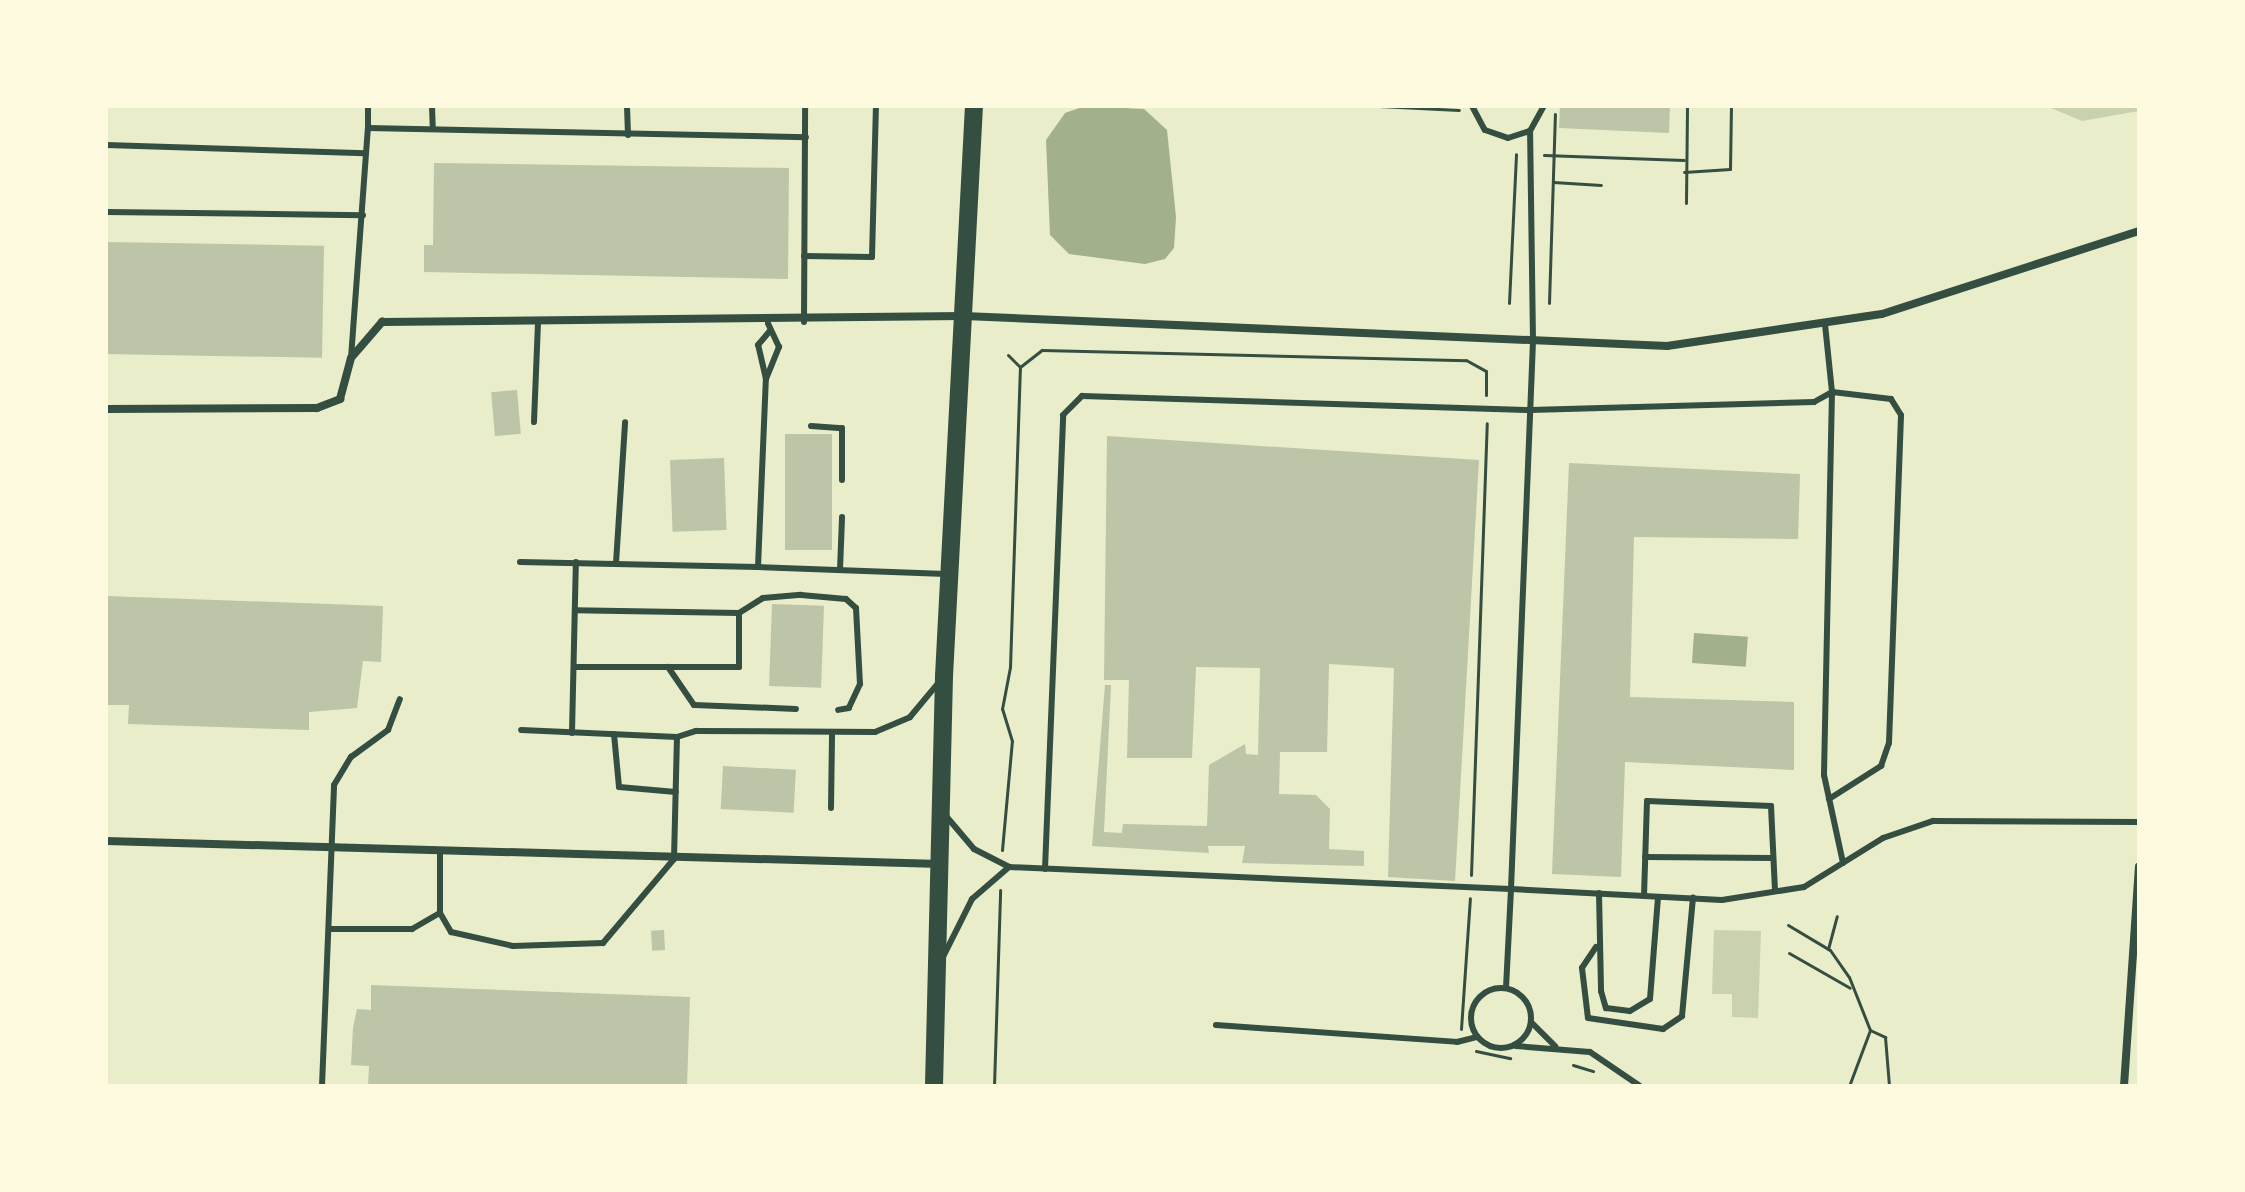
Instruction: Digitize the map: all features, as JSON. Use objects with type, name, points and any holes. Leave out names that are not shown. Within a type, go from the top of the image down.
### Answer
[{"type":"main road","points":[[934,1086],[944,676],[953,574],[974,106]]},
{"type":"street","points":[[106,409],[317,408],[340,399],[351,358],[382,322],[768,328],[804,322],[964,316],[1667,346],[1882,314],[2139,231]]},
{"type":"street","points":[[106,841],[941,864]]},
{"type":"street","points":[[2124,1086],[2139,867]]},
{"type":"lane","points":[[351,358],[368,106]]},
{"type":"lane","points":[[432,106],[433,129]]},
{"type":"lane","points":[[627,106],[628,135]]},
{"type":"lane","points":[[804,322],[805,106]]},
{"type":"lane","points":[[804,256],[872,257],[876,106]]},
{"type":"lane","points":[[1472,106],[1496,136],[1530,131]]},
{"type":"lane","points":[[1506,988],[1533,341],[1530,131],[1544,106]]},
{"type":"lane","points":[[368,128],[806,137]]},
{"type":"lane","points":[[106,145],[365,153]]},
{"type":"lane","points":[[106,212],[363,215]]},
{"type":"lane","points":[[534,422],[538,323]]},
{"type":"lane","points":[[1825,324],[1832,392],[1829,799],[1843,863]]},
{"type":"lane","points":[[758,567],[766,379],[758,345],[768,328],[779,347],[766,379]]},
{"type":"lane","points":[[1045,869],[1063,415],[1082,396],[1100,392],[1530,410],[1814,402],[1832,392],[1891,399],[1901,415],[1889,743],[1881,766],[1829,799]]},
{"type":"lane","points":[[616,563],[625,422]]},
{"type":"lane","points":[[811,426],[842,428],[842,480]]},
{"type":"lane","points":[[840,570],[842,517]]},
{"type":"lane","points":[[520,562],[953,574]]},
{"type":"lane","points":[[572,733],[576,562]]},
{"type":"lane","points":[[575,610],[739,613],[763,598],[801,595],[846,599],[856,608],[860,684],[849,708],[838,710]]},
{"type":"lane","points":[[574,667],[739,667],[739,613]]},
{"type":"lane","points":[[668,667],[694,705],[796,709]]},
{"type":"lane","points":[[521,730],[677,737],[696,731],[832,735],[896,726],[944,676]]},
{"type":"lane","points":[[322,1086],[338,775],[388,730],[400,699]]},
{"type":"lane","points":[[614,734],[619,787],[676,792]]},
{"type":"lane","points":[[831,808],[832,735]]},
{"type":"lane","points":[[440,850],[440,913],[451,932],[477,944],[603,943],[674,859],[677,737]]},
{"type":"lane","points":[[1644,896],[1647,801],[1771,806],[1775,891]]},
{"type":"lane","points":[[942,811],[974,849],[1009,867],[1693,898],[1804,887],[1843,863],[1933,821],[2139,822]]},
{"type":"lane","points":[[1645,857],[1773,858]]},
{"type":"lane","points":[[938,968],[972,899],[1009,867]]},
{"type":"lane","points":[[1599,893],[1596,947],[1606,1008],[1630,1011],[1650,999],[1658,897]]},
{"type":"lane","points":[[1596,947],[1582,968],[1588,1018],[1663,1029],[1682,1016],[1693,898]]},
{"type":"lane","points":[[329,929],[412,929],[440,913]]},
{"type":"lane","points":[[1477,1037],[1473,1007],[1486,991],[1506,988],[1529,1003],[1532,1022],[1555,1046]]},
{"type":"lane","points":[[1514,1046],[1532,1022]]},
{"type":"lane","points":[[1216,1025],[1466,1040],[1477,1037],[1494,1048],[1555,1046],[1590,1052],[1640,1086]]},
{"type":"path","points":[[1379,106],[1460,106]]},
{"type":"path","points":[[1549,303],[1556,106]]},
{"type":"path","points":[[1686,203],[1684,160],[1687,106]]},
{"type":"path","points":[[1684,172],[1730,169],[1731,106]]},
{"type":"path","points":[[1509,303],[1514,154],[1684,160]]},
{"type":"path","points":[[1553,182],[1601,185]]},
{"type":"path","points":[[1020,367],[1042,350],[1466,360],[1486,371],[1486,409]]},
{"type":"path","points":[[1001,863],[1012,741],[1002,709],[1010,667],[1020,367],[1008,355]]},
{"type":"path","points":[[1471,874],[1488,437]]},
{"type":"path","points":[[994,1086],[1001,873]]},
{"type":"path","points":[[1471,887],[1457,1019],[1466,1040],[1481,1056],[1520,1058]]},
{"type":"path","points":[[1828,949],[1837,916]]},
{"type":"path","points":[[1788,925],[1828,949],[1870,1030],[1885,1037],[1889,1086]]},
{"type":"path","points":[[1789,953],[1850,988]]},
{"type":"path","points":[[1849,1086],[1870,1030]]},
{"type":"path","points":[[1567,1063],[1605,1079]]},
{"type":"shaded area","points":[[1085,106],[1144,109],[1167,130],[1176,217],[1174,248],[1165,259],[1145,264],[1069,254],[1050,235],[1046,140],[1065,113]]},
{"type":"shaded area","points":[[2046,106],[2139,106],[2139,111],[2082,121]]},
{"type":"shaded area","points":[[1694,633],[1748,637],[1746,667],[1692,663]]},
{"type":"shaded area","points":[[1714,930],[1761,931],[1758,1018],[1732,1017],[1732,994],[1712,994]]},
{"type":"building","points":[[1560,106],[1670,106],[1669,133],[1559,128]]},
{"type":"building","points":[[434,163],[789,168],[788,279],[424,272],[424,245],[433,245]]},
{"type":"building","points":[[106,242],[324,246],[322,358],[106,354]]},
{"type":"building","points":[[517,390],[521,434],[495,436],[491,392]]},
{"type":"building","points":[[785,434],[832,434],[832,550],[785,550]]},
{"type":"building","points":[[1107,436],[1479,460],[1455,881],[1388,877],[1394,668],[1329,664],[1327,752],[1280,752],[1279,794],[1316,795],[1330,809],[1329,849],[1364,851],[1364,866],[1242,863],[1245,846],[1208,846],[1209,853],[1092,846],[1105,685],[1111,685],[1104,832],[1122,833],[1123,824],[1207,826],[1209,765],[1245,744],[1246,754],[1258,755],[1260,668],[1196,667],[1192,758],[1127,758],[1129,680],[1104,680]]},
{"type":"building","points":[[724,458],[727,530],[673,532],[670,460]]},
{"type":"building","points":[[1569,463],[1800,474],[1798,539],[1634,537],[1630,697],[1794,702],[1794,770],[1625,762],[1621,877],[1552,874]]},
{"type":"building","points":[[106,596],[383,606],[381,662],[363,661],[357,708],[309,712],[309,730],[128,724],[129,705],[106,705]]},
{"type":"building","points":[[772,604],[824,606],[821,688],[769,686]]},
{"type":"building","points":[[723,766],[796,770],[794,813],[721,809]]},
{"type":"building","points":[[664,930],[665,950],[652,951],[651,931]]},
{"type":"building","points":[[371,985],[690,997],[687,1086],[368,1086],[369,1066],[351,1065],[357,1009],[371,1010]]}]
